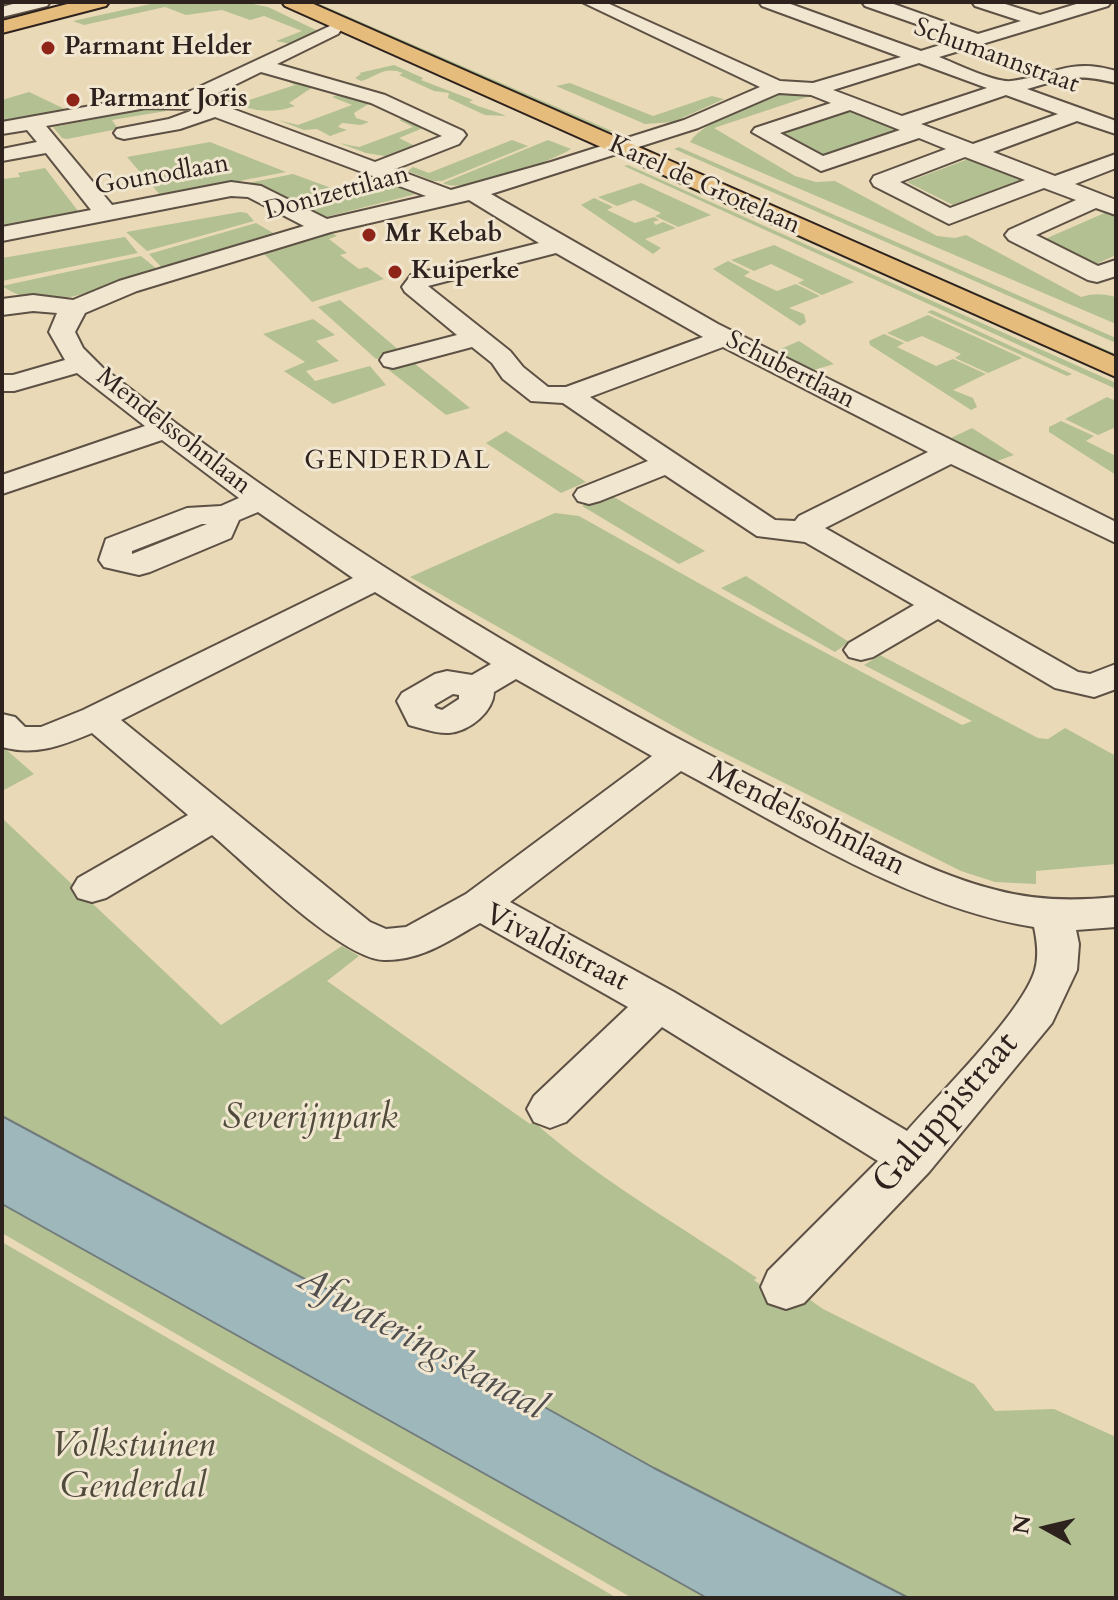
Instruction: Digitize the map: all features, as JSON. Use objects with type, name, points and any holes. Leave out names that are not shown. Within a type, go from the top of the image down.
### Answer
[{"type":"main road","points":[[2,23],[67,2]]},
{"type":"main road","points":[[2,23],[99,2]]},
{"type":"main road","name":"Karel de Grotelaan","points":[[307,4],[629,144],[1116,348]]},
{"type":"main road","name":"Karel de Grotelaan","points":[[629,144],[1116,368]]},
{"type":"street","points":[[2,23],[41,2]]},
{"type":"street","points":[[591,2],[776,87],[814,89],[1092,3],[1116,17]]},
{"type":"street","name":"Schumannstraat","points":[[768,2],[1116,128]]},
{"type":"street","points":[[871,2],[976,39]]},
{"type":"street","points":[[981,2],[1038,20]]},
{"type":"street","points":[[2,128],[146,102],[186,101],[332,30],[306,19],[307,4]]},
{"type":"street","points":[[258,65],[349,89],[407,110],[455,134],[456,138],[377,169]]},
{"type":"street","points":[[848,104],[762,132],[821,164],[1004,89],[1083,69],[1116,77]]},
{"type":"street","name":"Donizettilaan","points":[[76,308],[128,286],[324,227],[459,194],[629,144],[691,124],[776,87]]},
{"type":"street","points":[[315,101],[349,89]]},
{"type":"street","points":[[814,89],[1106,204]]},
{"type":"street","name":"Schubertlaan","points":[[186,101],[217,109],[377,169],[459,194],[560,245],[724,338],[1116,534]]},
{"type":"street","points":[[124,133],[173,125],[217,109]]},
{"type":"street","points":[[374,122],[407,110]]},
{"type":"street","points":[[1077,114],[882,181],[949,217],[1116,160]]},
{"type":"street","points":[[32,123],[107,214]]},
{"type":"street","points":[[2,155],[52,146]]},
{"type":"street","name":"Gounodlaan","points":[[2,234],[243,189],[324,227]]},
{"type":"street","points":[[1106,204],[1017,235],[1097,275],[1116,267]]},
{"type":"street","points":[[560,245],[420,280],[414,285],[415,289],[541,395],[569,395],[724,338]]},
{"type":"street","points":[[2,307],[33,303],[76,308]]},
{"type":"street","name":"Mendelssohnlaan","points":[[76,308],[68,316],[62,332],[66,345],[165,429],[261,500],[377,578],[516,664],[678,755],[911,873],[984,902],[1052,916],[1116,912]]},
{"type":"street","points":[[393,360],[476,338]]},
{"type":"street","name":"Mendelssohnlaan","points":[[6,387],[84,363]]},
{"type":"street","points":[[569,395],[768,529],[804,531],[1067,680],[1100,680]]},
{"type":"street","points":[[2,485],[165,429]]},
{"type":"street","points":[[804,531],[810,523],[951,452]]},
{"type":"street","points":[[589,495],[669,463]]},
{"type":"street","name":"Mendelssohnlaan","points":[[225,515],[261,500]]},
{"type":"street","points":[[2,725],[15,739],[45,739],[96,718],[377,578]]},
{"type":"street","points":[[861,650],[938,605]]},
{"type":"street","points":[[477,687],[516,664]]},
{"type":"street","name":"Vivaldistraat","points":[[96,718],[355,933],[383,945],[415,941],[480,904],[659,1004],[912,1158]]},
{"type":"street","points":[[480,904],[678,755]]},
{"type":"street","points":[[92,888],[216,816]]},
{"type":"street","name":"Galuppistraat","points":[[786,1287],[912,1158],[1037,1011],[1056,970],[1058,944],[1052,916]]},
{"type":"street","name":"Vivaldistraat","points":[[550,1109],[659,1004]]},
{"type":"green space","points":[[243,2],[268,7],[318,31],[291,44],[276,41],[302,31],[264,16],[250,20],[222,10],[186,15],[165,7],[84,25],[73,21],[155,3]]},
{"type":"green space","points":[[300,2],[315,2],[612,131],[603,134]]},
{"type":"green space","points":[[394,65],[423,78],[421,80],[473,100],[469,102],[473,104],[506,116],[485,115],[448,98],[449,93],[434,91],[396,71],[385,71],[361,81],[355,78],[359,73]]},
{"type":"green space","points":[[287,77],[313,87],[289,103],[295,106],[275,111],[258,110],[221,99],[240,103],[295,85],[282,79]]},
{"type":"green space","points":[[570,83],[653,116],[712,96],[724,99],[673,122],[645,124],[556,86]]},
{"type":"green space","points":[[29,92],[69,111],[2,122],[2,100]]},
{"type":"green space","points":[[785,92],[813,95],[714,128],[795,176],[816,182],[835,181],[937,236],[955,238],[966,235],[1081,297],[1099,294],[1116,297],[1116,324],[690,142],[719,119]]},
{"type":"green space","points":[[343,93],[370,103],[354,113],[356,118],[369,122],[361,125],[342,123],[338,127],[347,130],[330,136],[317,129],[304,130],[278,120],[298,125],[352,105],[332,97]]},
{"type":"green space","points":[[163,106],[166,111],[112,120],[118,129],[67,139],[62,138],[53,127]]},
{"type":"green space","points":[[853,111],[900,129],[825,155],[783,133]]},
{"type":"green space","points":[[407,117],[423,125],[423,128],[399,138],[415,146],[397,158],[366,153],[339,143],[359,147],[413,127],[399,120]]},
{"type":"green space","points":[[512,140],[528,146],[442,181],[433,181],[408,171],[413,167],[429,173]]},
{"type":"green space","points":[[548,140],[571,149],[527,169],[487,181],[453,186],[443,183]]},
{"type":"green space","points":[[210,142],[286,172],[161,196],[127,157]]},
{"type":"green space","points":[[679,147],[1116,338],[1116,343],[674,149]]},
{"type":"green space","points":[[657,154],[1116,354],[1116,363],[647,157]]},
{"type":"green space","points":[[971,158],[1025,178],[953,205],[907,182]]},
{"type":"green space","points":[[636,161],[1116,374],[1116,379],[631,163]]},
{"type":"green space","points":[[628,165],[1116,383],[1116,389],[624,166]]},
{"type":"green space","points":[[45,168],[78,211],[4,227],[2,179],[20,177],[18,173]]},
{"type":"green space","points":[[293,174],[345,193],[297,208],[233,186]]},
{"type":"green space","points":[[384,182],[416,194],[318,219],[301,210]]},
{"type":"green space","points":[[641,183],[711,215],[678,227],[655,216],[661,213],[634,200],[617,206],[598,197]]},
{"type":"green space","points":[[594,198],[613,207],[607,210],[635,223],[654,217],[659,220],[653,222],[656,225],[663,222],[676,228],[645,239],[661,248],[653,254],[581,205]]},
{"type":"green space","points":[[1109,211],[1116,214],[1116,255],[1096,264],[1045,239]]},
{"type":"green space","points":[[247,213],[254,221],[147,251],[126,232]]},
{"type":"green space","points":[[256,223],[275,234],[162,268],[149,254]]},
{"type":"green space","points":[[330,232],[337,236],[329,239],[347,253],[340,255],[359,269],[367,267],[384,279],[312,302],[261,251]]},
{"type":"green space","points":[[125,237],[138,253],[2,281],[2,258]]},
{"type":"green space","points":[[774,245],[854,282],[822,295],[798,283],[804,280],[771,264],[754,271],[731,260]]},
{"type":"green space","points":[[141,256],[157,269],[79,295],[39,299],[20,295],[2,286]]},
{"type":"green space","points":[[728,261],[750,272],[744,276],[777,291],[796,284],[820,296],[789,308],[804,314],[806,322],[800,326],[713,269]]},
{"type":"green space","points":[[340,300],[400,351],[376,359],[318,307]]},
{"type":"green space","points":[[932,310],[1072,374],[1067,376],[927,312]]},
{"type":"green space","points":[[928,315],[1022,358],[988,373],[955,358],[961,354],[922,336],[907,342],[887,333]]},
{"type":"green space","points":[[313,319],[335,335],[316,341],[339,361],[306,371],[315,381],[370,366],[386,385],[333,404],[284,371],[305,362],[263,334]]},
{"type":"green space","points":[[884,334],[904,343],[897,347],[936,366],[953,359],[986,374],[953,390],[973,398],[977,407],[971,410],[870,345],[869,341]]},
{"type":"green space","points":[[799,341],[834,364],[814,370],[776,351]]},
{"type":"green space","points":[[409,359],[470,408],[446,415],[385,367]]},
{"type":"green space","points":[[1107,397],[1116,401],[1116,427],[1098,435],[1065,419]]},
{"type":"green space","points":[[1061,421],[1094,436],[1086,441],[1116,456],[1116,475],[1049,432],[1049,427]]},
{"type":"green space","points":[[972,428],[1014,455],[997,461],[951,438]]},
{"type":"green space","points":[[506,431],[586,482],[561,493],[486,443]]},
{"type":"green space","points":[[609,494],[705,551],[679,564],[582,506]]},
{"type":"green space","points":[[555,513],[579,516],[777,627],[962,725],[972,721],[864,665],[880,655],[1038,738],[1048,739],[1065,728],[1116,756],[1116,864],[1036,871],[1036,884],[995,882],[961,871],[696,739],[410,577]]},
{"type":"green space","points":[[746,576],[849,642],[835,652],[721,588]]},
{"type":"green space","points":[[2,746],[34,774],[2,791]]},
{"type":"green space","name":"Severijnpark","points":[[2,818],[221,1025],[342,946],[359,956],[327,981],[530,1124],[534,1122],[614,1184],[757,1278],[754,1280],[773,1294],[799,1292],[823,1309],[974,1384],[995,1411],[1054,1409],[1116,1437],[1116,1598],[909,1598],[654,1468],[343,1295],[314,1284],[2,1116]]},
{"type":"green space","points":[[2,1204],[707,1598],[632,1598],[2,1233]]},
{"type":"green space","name":"Volkstuinen Genderdal","points":[[2,1242],[617,1598],[2,1598]]},
{"type":"water","name":"Afwateringskanaal","points":[[2,1116],[314,1284],[343,1295],[654,1468],[909,1598],[707,1598],[2,1204]]},
{"type":"place","name":"Parmant Helder","points":[[48,48]]},
{"type":"place","name":"Parmant Joris","points":[[73,100]]},
{"type":"place","name":"Mr Kebab","points":[[369,235]]},
{"type":"place","name":"Kuiperke","points":[[395,272]]},
{"type":"district","name":"GENDERDAL","points":[[398,462]]}]
